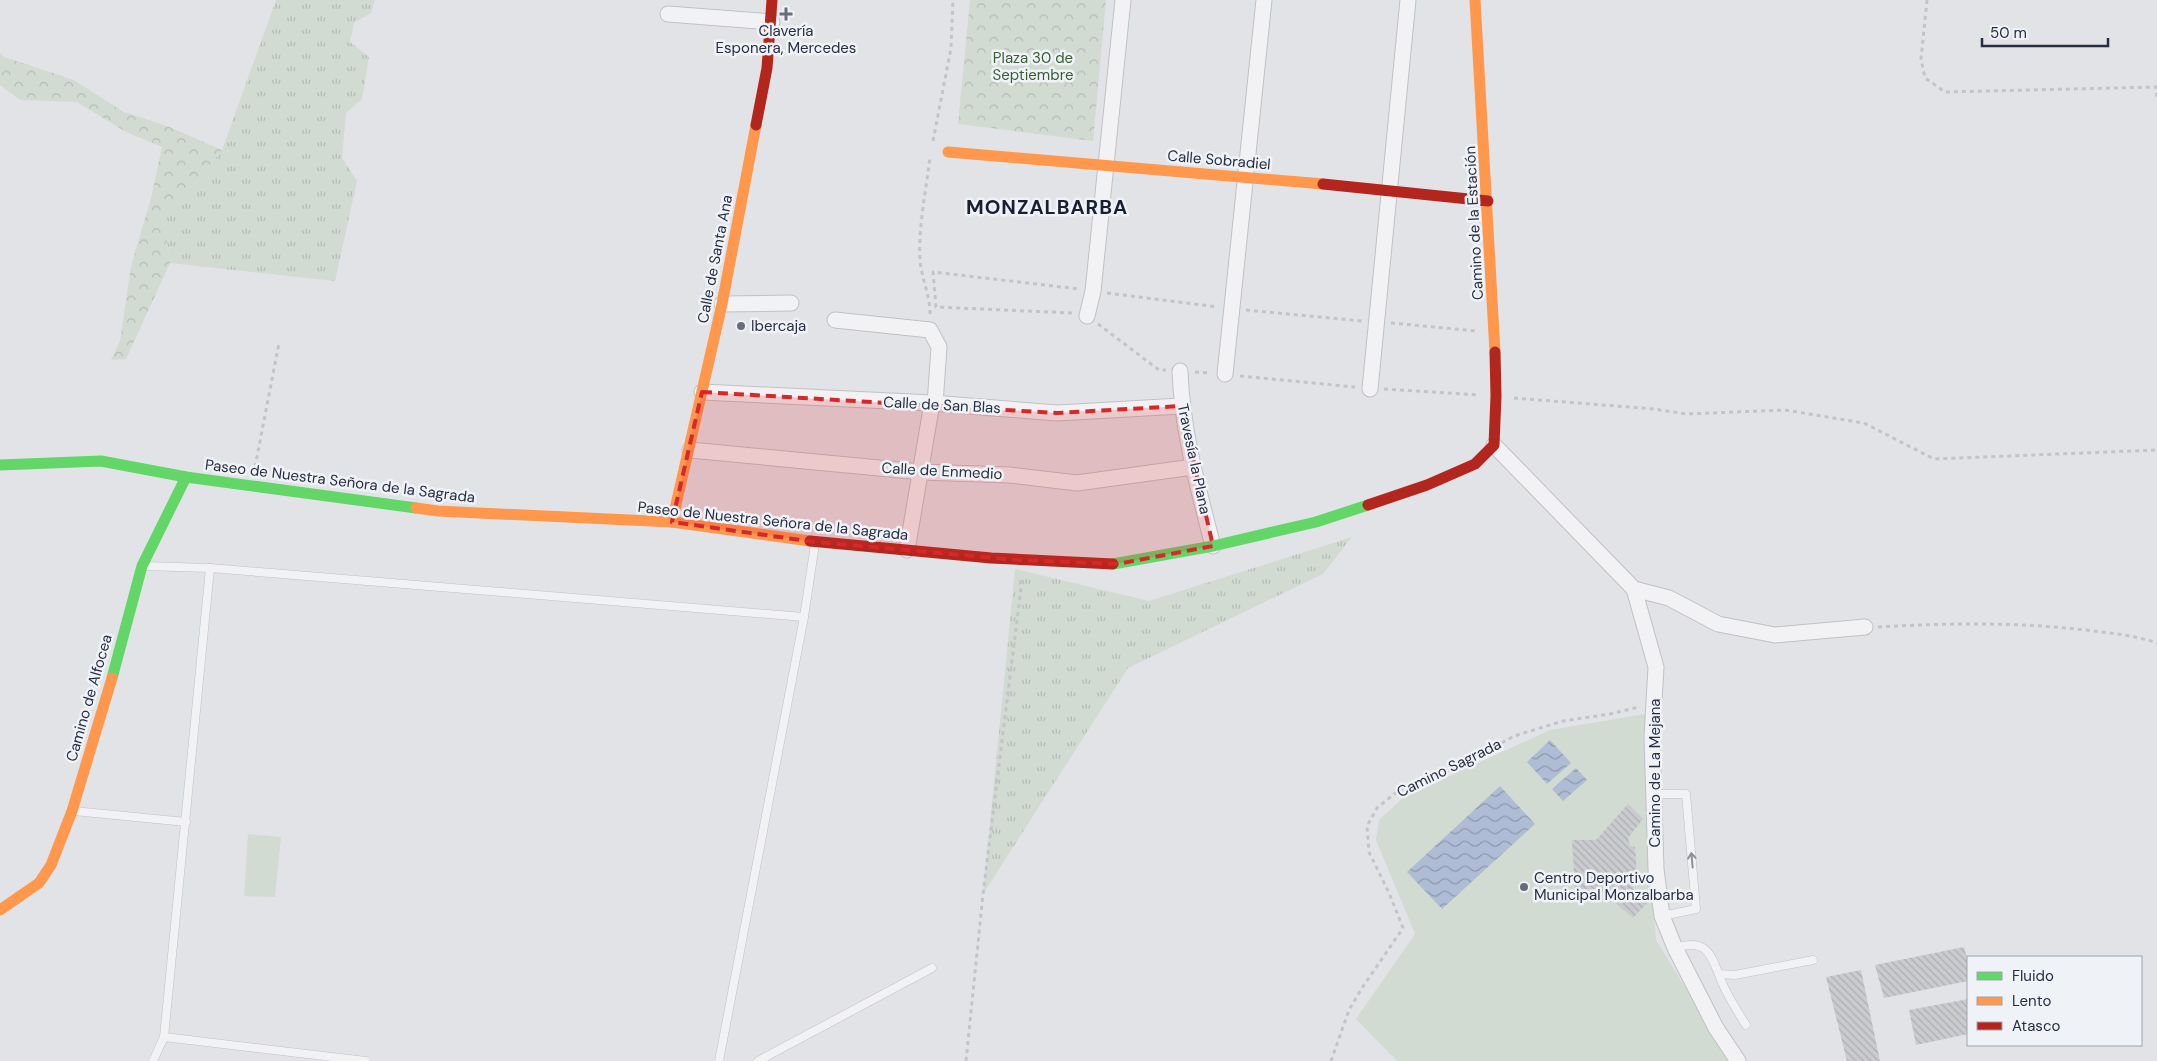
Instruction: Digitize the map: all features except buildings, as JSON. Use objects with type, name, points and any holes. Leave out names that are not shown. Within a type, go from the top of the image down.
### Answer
[{"type":"street","name":"Calle de Santa Ana","points":[[672,522],[722,304],[767,68],[772,22],[772,0]]},
{"type":"street","points":[[1087,316],[1094,291],[1123,0]]},
{"type":"street","points":[[1225,374],[1264,0]]},
{"type":"street","points":[[1370,388],[1408,0]]},
{"type":"street","name":"Camino de la Estación","points":[[1475,0],[1488,201],[1494,333],[1496,396],[1494,445]]},
{"type":"street","points":[[668,14],[772,22]]},
{"type":"street","name":"Calle Sobradiel","points":[[948,152],[1390,190],[1488,201]]},
{"type":"street","points":[[722,304],[791,303]]},
{"type":"street","points":[[835,320],[930,330],[939,347],[933,403],[907,550]]},
{"type":"street","name":"Travesía la Plana","points":[[1180,371],[1181,406],[1193,468],[1213,546]]},
{"type":"street","name":"Calle de San Blas","points":[[702,392],[933,403],[1057,413],[1181,406]]},
{"type":"street","points":[[1494,445],[1634,589],[1669,598],[1718,624],[1775,635],[1865,627]]},
{"type":"street","name":"Paseo de Nuestra Señora de la Sagrada","points":[[0,465],[101,461],[186,478],[438,511],[672,522],[815,542],[1018,560],[1117,564],[1213,546],[1316,522],[1427,485],[1475,464],[1494,445]]},
{"type":"street","name":"Calle de Enmedio","points":[[690,450],[921,472],[1010,475],[1077,483],[1193,468]]},
{"type":"street","name":"Camino de Alfocea","points":[[0,910],[39,883],[51,865],[72,810],[97,732],[142,566],[186,478]]},
{"type":"street","name":"Camino de La Mejana","points":[[1634,589],[1656,667],[1652,737],[1656,869],[1662,916],[1675,948],[1716,1028],[1738,1061]]},
{"type":"lane","points":[[719,1061],[804,617],[815,542]]},
{"type":"lane","points":[[142,566],[210,568],[804,617]]},
{"type":"lane","points":[[153,1061],[164,1038],[210,568]]},
{"type":"lane","points":[[1654,794],[1686,794],[1696,909],[1662,916]]},
{"type":"lane","points":[[72,810],[186,822]]},
{"type":"lane","points":[[1675,948],[1696,944],[1712,957],[1725,989],[1746,1026]]},
{"type":"lane","points":[[1720,974],[1734,975],[1812,960]]},
{"type":"lane","points":[[758,1061],[932,968]]},
{"type":"lane","points":[[164,1038],[366,1061]]},
{"type":"path","points":[[930,305],[920,262],[921,232],[931,149],[951,48],[953,0]]},
{"type":"path","points":[[1927,0],[1921,59],[1925,78],[1945,92],[2156,87],[2157,100]]},
{"type":"path","points":[[1494,333],[1231,309],[933,272],[936,307],[1082,313],[1159,370],[1654,409],[1686,414],[1785,410],[1864,423],[1934,460],[2157,450]]},
{"type":"path","points":[[251,485],[279,343]]},
{"type":"path","points":[[966,1061],[983,894],[1021,588],[1018,560]]},
{"type":"path","points":[[1865,627],[1958,623],[2052,626],[2137,636],[2157,643]]},
{"type":"path","name":"Camino Sagrada","points":[[1331,1061],[1349,1010],[1403,928],[1389,893],[1369,852],[1367,826],[1377,808],[1399,790],[1467,762],[1514,736],[1563,720],[1610,714],[1654,704]]},
{"type":"highlighted area","points":[[702,392],[1057,413],[1181,406],[1213,546],[1117,564],[1018,560],[815,542],[672,522]]},
{"type":"green space","points":[[276,0],[375,0],[371,13],[354,23],[350,42],[369,57],[362,99],[346,113],[342,158],[357,181],[335,281],[170,263],[163,215],[196,182],[222,150]]},
{"type":"green space","name":"Plaza 30 de Septiembre","points":[[970,0],[1106,0],[1093,141],[958,124]]},
{"type":"green space","points":[[0,53],[4,57],[72,79],[124,112],[167,126],[222,150],[196,182],[163,215],[170,263],[126,359],[111,360],[120,341],[131,266],[151,198],[162,147],[126,132],[77,102],[20,100],[0,85]]},
{"type":"green space","points":[[1352,537],[1323,574],[1128,668],[983,894],[1015,569],[1149,601]]},
{"type":"green space","name":"Centro Deportivo Municipal Monzalbarba","points":[[1645,714],[1646,807],[1656,940],[1731,1061],[1397,1061],[1356,1019],[1415,934],[1376,840],[1379,820],[1404,797],[1550,730]]},
{"type":"green space","points":[[248,834],[281,837],[275,897],[244,896]]},
{"type":"water","points":[[1550,740],[1571,763],[1547,784],[1527,762]]},
{"type":"water","points":[[1576,768],[1587,780],[1563,801],[1552,789]]},
{"type":"water","points":[[1500,786],[1535,824],[1442,909],[1407,872]]},
{"type":"traffic: fast","points":[[0,465],[101,461],[186,477],[416,508]]},
{"type":"traffic: fast","points":[[112,678],[142,566],[186,477]]},
{"type":"traffic: fast","points":[[1113,564],[1213,546],[1316,522],[1368,505]]},
{"type":"traffic: slow","points":[[1475,0],[1495,352]]},
{"type":"traffic: slow","points":[[672,522],[722,304],[756,125]]},
{"type":"traffic: slow","points":[[948,152],[1323,184]]},
{"type":"traffic: slow","points":[[416,508],[438,511],[672,522],[810,541]]},
{"type":"traffic: slow","points":[[0,910],[39,883],[51,865],[72,811],[112,678]]},
{"type":"traffic: jam","points":[[756,125],[767,68],[772,0]]},
{"type":"traffic: jam","points":[[1323,184],[1488,201]]},
{"type":"traffic: jam","points":[[1368,505],[1427,485],[1475,464],[1494,445],[1495,352]]},
{"type":"traffic: jam","points":[[810,541],[991,558],[1113,564]]},
{"type":"place","name":"Clavería Esponera, Mercedes","points":[[786,14]]},
{"type":"place","name":"Ibercaja","points":[[741,326]]},
{"type":"place","name":"Centro Deportivo Municipal Monzalbarba","points":[[1524,887]]},
{"type":"district","name":"MONZALBARBA","points":[[1047,207]]}]
